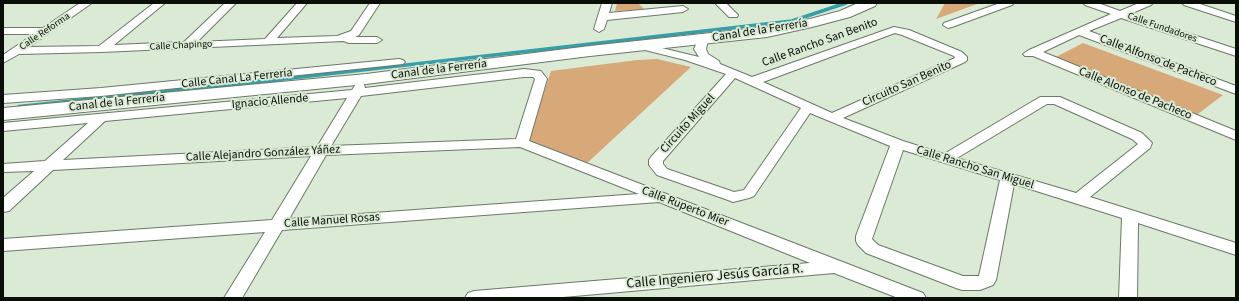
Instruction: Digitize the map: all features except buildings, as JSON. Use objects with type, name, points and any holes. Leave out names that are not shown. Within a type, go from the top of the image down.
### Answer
[{"type":"street","name":"Calle Reforma","points":[[3,60],[87,3]]},
{"type":"street","points":[[102,49],[160,3]]},
{"type":"street","points":[[187,45],[231,3]]},
{"type":"street","points":[[268,42],[302,3]]},
{"type":"street","points":[[348,37],[357,31],[375,3]]},
{"type":"street","points":[[599,29],[607,3]]},
{"type":"street","points":[[648,3],[656,12]]},
{"type":"street","points":[[724,3],[733,15]]},
{"type":"street","name":"Canal de la Ferrería","points":[[3,114],[366,79],[767,32],[812,23],[846,14],[870,3]]},
{"type":"street","points":[[948,25],[1009,3]]},
{"type":"street","name":"Calle Fundadores","points":[[1088,3],[1236,48]]},
{"type":"street","name":"Calle Fundadores","points":[[1104,3],[1124,13],[1236,54]]},
{"type":"street","points":[[1079,31],[1148,3]]},
{"type":"street","points":[[1187,3],[1236,19]]},
{"type":"street","points":[[1215,3],[1236,11]]},
{"type":"street","points":[[603,17],[683,9]]},
{"type":"street","name":"Calle Rancho San Benito","points":[[751,82],[891,31],[898,30]]},
{"type":"street","name":"Circuito San Benito","points":[[832,118],[961,60],[961,57],[958,54],[898,30]]},
{"type":"street","points":[[3,31],[46,31]]},
{"type":"street","name":"Calle Alonso de Pacheco","points":[[1079,31],[1029,54],[1236,136]]},
{"type":"street","name":"Calle Alfonso de Pacheco","points":[[1079,31],[1236,90]]},
{"type":"street","name":"Calle Chapingo","points":[[17,51],[268,42],[348,37],[349,40],[377,40]]},
{"type":"street","name":"Calle Rancho San Miguel","points":[[703,40],[700,49],[704,56],[727,71]]},
{"type":"street","name":"Calle Rancho San Miguel","points":[[641,46],[688,57],[727,71],[832,118],[898,144],[1233,245]]},
{"type":"street","name":"Calle Canal La Ferrería","points":[[3,99],[101,92],[399,62]]},
{"type":"street","name":"Circuito Miguel","points":[[727,71],[656,160],[656,165],[662,172],[733,197],[749,193],[808,107]]},
{"type":"street","name":"Ignacio Allende","points":[[3,127],[357,93],[524,73],[537,74],[541,78],[522,143]]},
{"type":"street","points":[[233,298],[366,79]]},
{"type":"street","points":[[945,159],[1044,100],[1056,100],[1137,136],[1145,143],[1145,145],[1078,199]]},
{"type":"street","points":[[3,206],[101,118]]},
{"type":"street","name":"Calle Alejandro González Yáñez","points":[[3,168],[322,151],[522,143]]},
{"type":"street","name":"Calle Ruperto Mier","points":[[522,143],[917,298]]},
{"type":"street","points":[[898,144],[864,236],[864,241],[872,249],[962,282],[980,283],[986,280],[1008,178]]},
{"type":"street","name":"Calle Manuel Rosas","points":[[3,245],[660,198]]},
{"type":"street","points":[[1128,298],[1130,215]]},
{"type":"street","name":"Calle Ingeniero Jesús García R.","points":[[474,298],[836,266]]},
{"type":"shaded area","points":[[617,3],[638,3],[644,9],[615,11]]},
{"type":"shaded area","points":[[945,3],[980,3],[936,19]]},
{"type":"shaded area","points":[[1083,43],[1223,95],[1194,117],[1052,59]]},
{"type":"shaded area","points":[[657,59],[691,67],[585,165],[527,143],[551,71],[637,60]]},
{"type":"waterway","points":[[272,80],[792,21],[846,3]]},
{"type":"waterway","points":[[19,107],[272,80]]},
{"type":"waterway","points":[[266,81],[272,80]]}]
